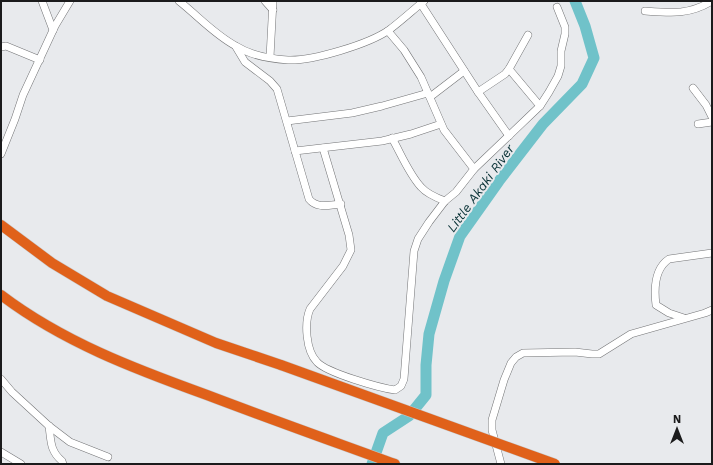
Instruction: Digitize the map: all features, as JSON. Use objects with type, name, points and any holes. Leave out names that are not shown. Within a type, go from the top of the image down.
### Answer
[{"type":"highway","points":[[1,225],[52,263],[107,296],[216,343],[554,464]]},
{"type":"highway","points":[[1,295],[20,310],[74,341],[136,369],[395,464]]},
{"type":"street","points":[[42,1],[53,30]]},
{"type":"street","points":[[1,154],[23,95],[53,30],[70,1]]},
{"type":"street","points":[[179,1],[234,46],[242,50],[289,60],[308,58],[352,48],[388,31],[423,2],[464,71],[509,136]]},
{"type":"street","points":[[265,1],[273,10]]},
{"type":"street","points":[[270,57],[273,1]]},
{"type":"street","points":[[696,1],[701,8]]},
{"type":"street","points":[[645,11],[684,12],[701,8],[712,1]]},
{"type":"street","points":[[323,148],[350,235],[350,250],[343,266],[310,309],[307,316],[306,323],[312,355],[324,368],[370,385],[395,390],[401,386],[404,379],[414,252],[418,239],[445,201],[456,192],[474,169],[540,106],[558,76],[561,66],[561,51],[565,27],[557,7]]},
{"type":"street","points":[[388,31],[404,50],[421,77],[444,130],[474,169]]},
{"type":"street","points":[[478,92],[505,74],[528,35]]},
{"type":"street","points":[[1,48],[6,46],[40,60]]},
{"type":"street","points":[[234,46],[245,62],[270,81],[277,89],[309,199],[313,204],[323,206],[341,204]]},
{"type":"street","points":[[509,69],[540,106]]},
{"type":"street","points":[[287,121],[352,112],[429,95],[464,71]]},
{"type":"street","points":[[693,88],[706,105],[712,117]]},
{"type":"street","points":[[698,124],[712,122]]},
{"type":"street","points":[[295,151],[392,138],[411,134],[441,124]]},
{"type":"street","points":[[392,138],[411,174],[421,188],[445,201]]},
{"type":"street","points":[[684,318],[670,313],[656,305],[654,292],[659,268],[669,259],[712,253]]},
{"type":"street","points":[[501,464],[491,425],[504,380],[511,363],[516,358],[523,353],[575,352],[599,354],[630,334],[712,310]]},
{"type":"street","points":[[1,379],[12,392],[49,426],[70,442],[108,457]]},
{"type":"street","points":[[49,426],[52,447],[55,455],[62,461],[63,464]]},
{"type":"street","points":[[1,452],[21,464]]},
{"type":"waterway","name":"Little Akaki River","points":[[372,464],[383,433],[409,416],[426,395],[426,365],[429,334],[444,281],[460,236],[499,181],[543,124],[582,84],[594,58],[585,26],[575,1]]}]
